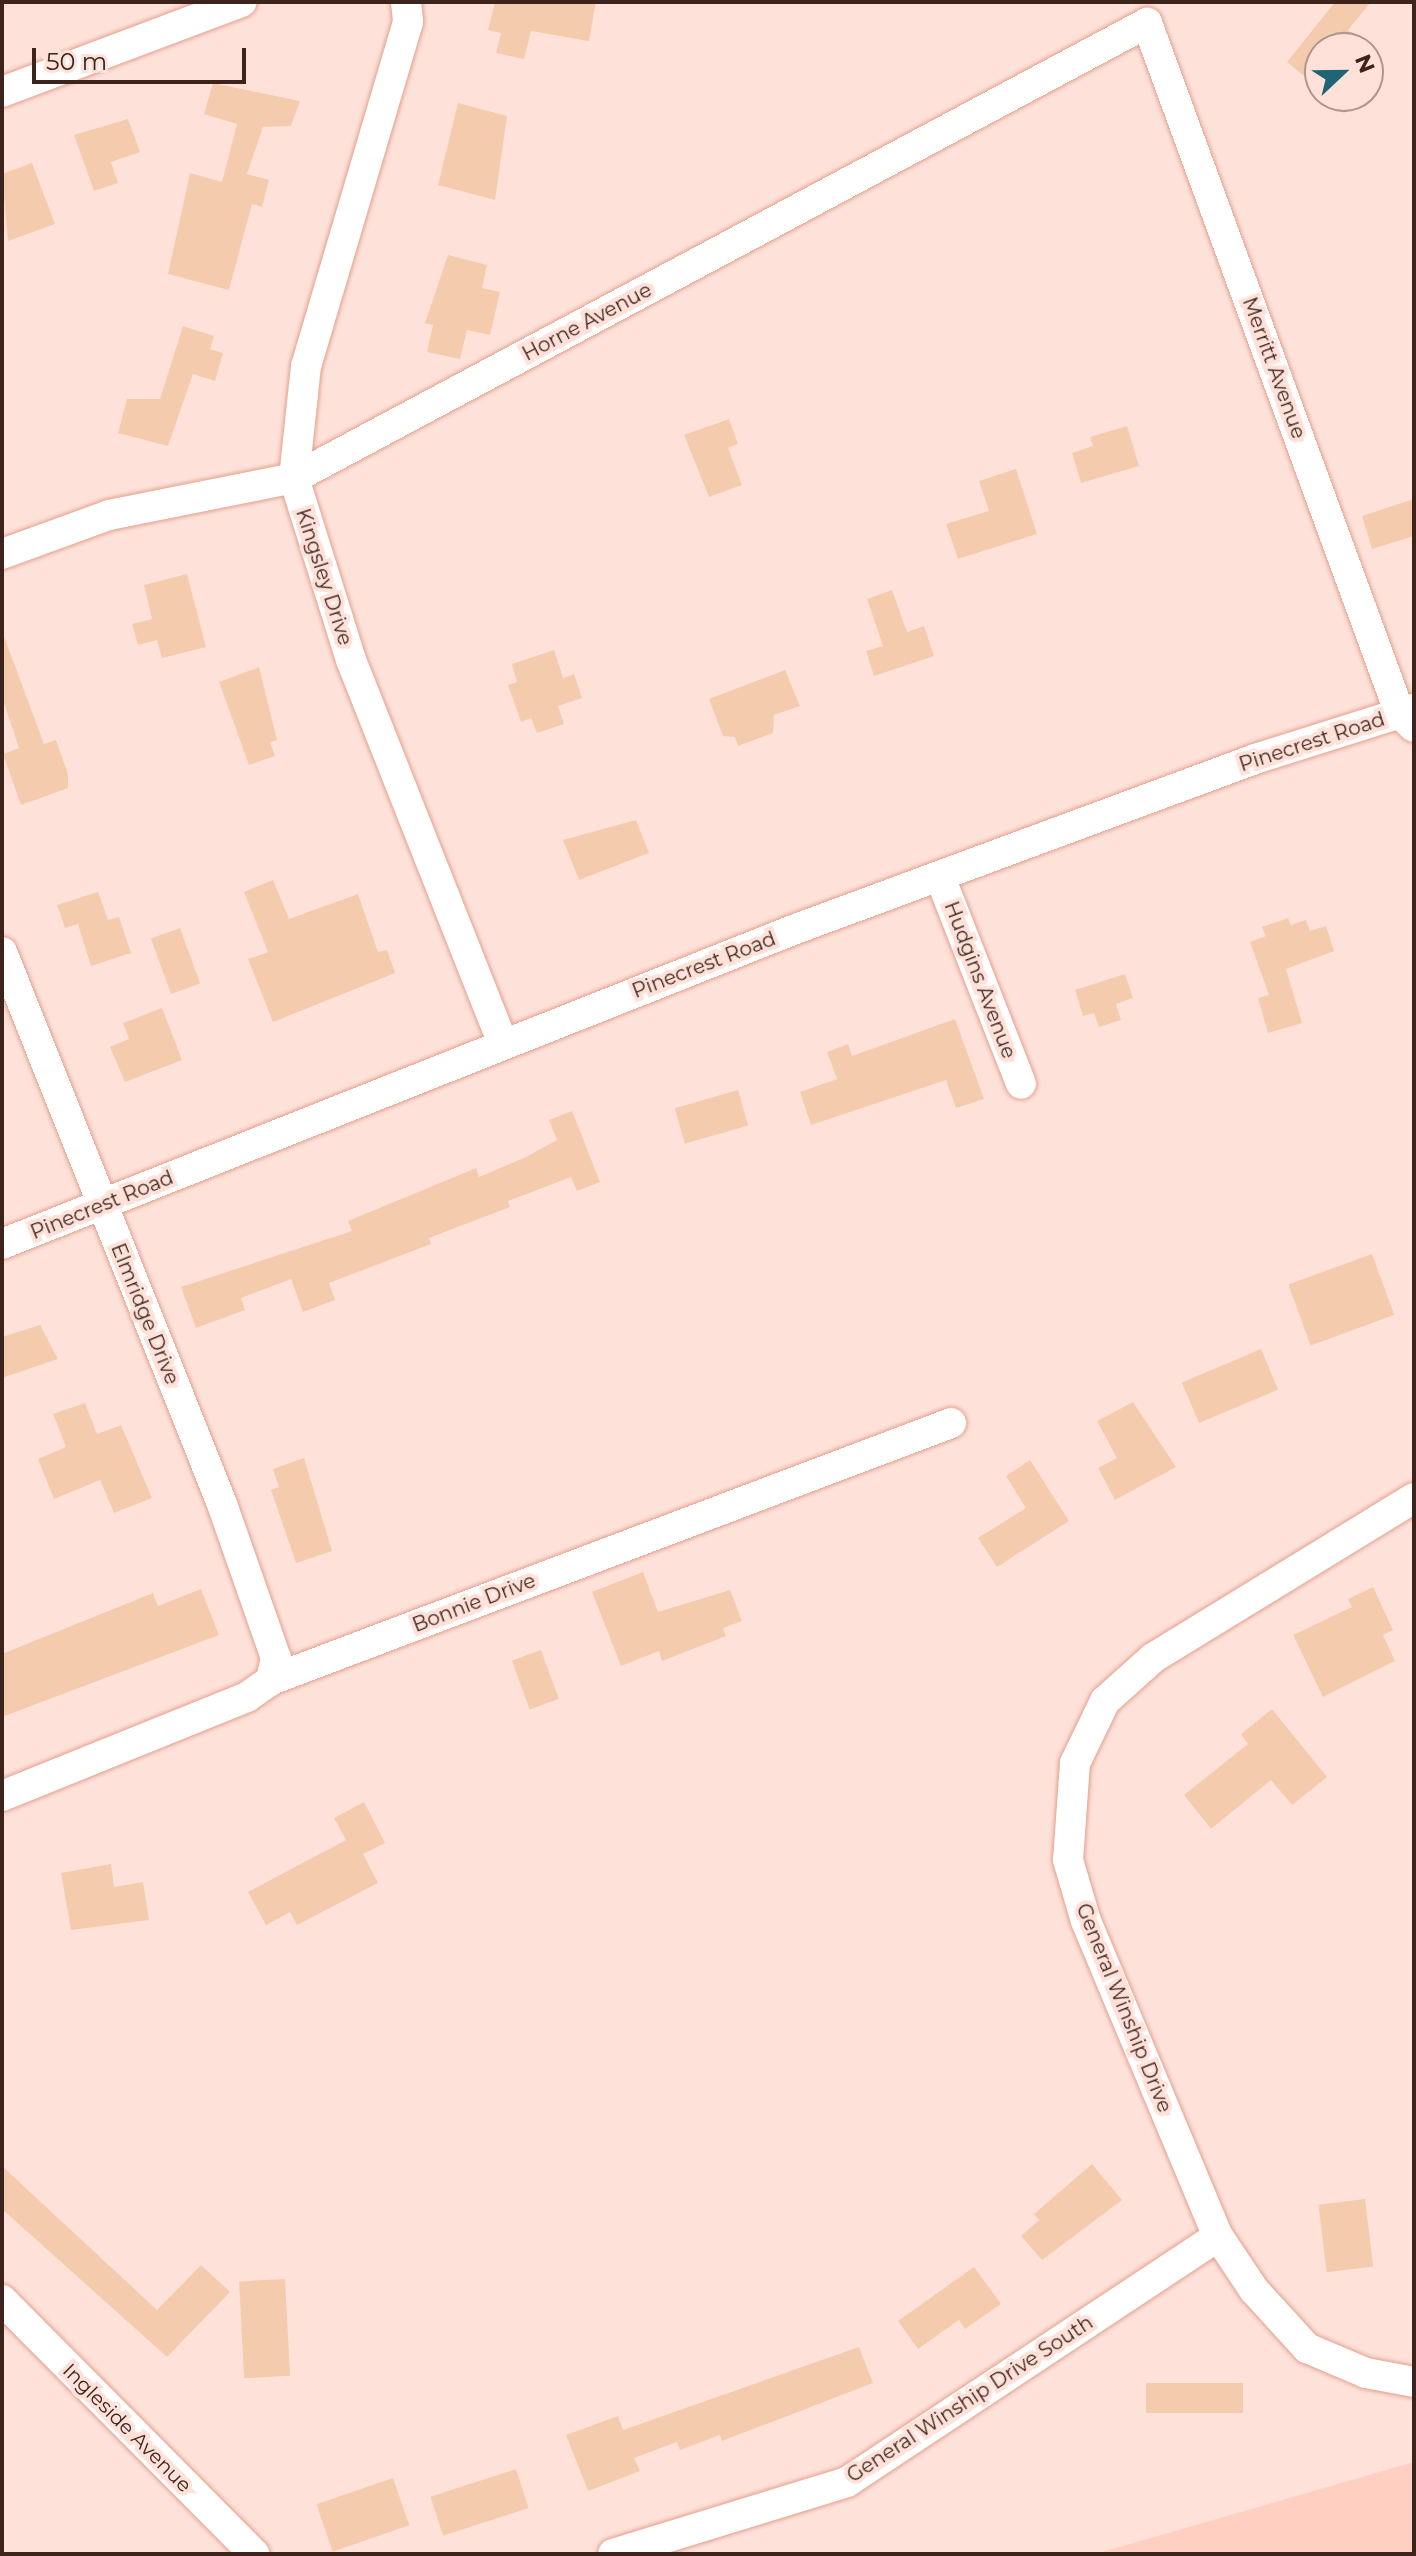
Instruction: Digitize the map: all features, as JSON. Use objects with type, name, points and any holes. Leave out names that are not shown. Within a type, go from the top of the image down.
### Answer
[{"type":"street","points":[[2,92],[242,2]]},
{"type":"street","name":"Kingsley Drive","points":[[406,2],[408,22],[306,366],[294,478],[318,572],[503,1043]]},
{"type":"street","name":"Horne Avenue","points":[[2,554],[109,515],[294,478],[1147,23]]},
{"type":"street","name":"Merritt Avenue","points":[[1147,23],[1409,717]]},
{"type":"street","name":"Pinecrest Road","points":[[2,1244],[503,1043],[1255,759],[1409,717]]},
{"type":"street","name":"Hudgins Avenue","points":[[940,877],[1021,1084]]},
{"type":"street","name":"Elmridge Drive","points":[[2,952],[222,1504],[276,1658],[271,1680]]},
{"type":"street","name":"Bonnie Drive","points":[[2,1796],[247,1697],[271,1680],[951,1423]]},
{"type":"street","name":"General Winship Drive","points":[[1414,1498],[1153,1658],[1105,1701],[1075,1763],[1068,1860],[1086,1921],[1218,2236],[1254,2290],[1307,2348],[1366,2373],[1414,2382]]},
{"type":"street","name":"General Winship Drive South","points":[[613,2554],[847,2482],[1218,2236]]},
{"type":"street","name":"Ingleside Avenue","points":[[2,2300],[254,2554]]},
{"type":"shaded area","points":[[1414,2462],[1414,2554],[1095,2554]]},
{"type":"building","points":[[495,2],[596,2],[589,41],[531,31],[524,59],[496,53],[501,33],[488,30]]},
{"type":"building","points":[[1335,2],[1371,2],[1348,30],[1350,32],[1311,32]]},
{"type":"building","points":[[1304,41],[1304,76],[1287,62]]},
{"type":"building","points":[[213,83],[300,101],[291,126],[263,127],[247,174],[269,180],[262,207],[252,204],[229,290],[168,274],[190,173],[222,182],[237,124],[204,114]]},
{"type":"building","points":[[458,103],[507,116],[495,200],[438,185]]},
{"type":"building","points":[[128,119],[140,152],[111,162],[118,183],[94,191],[74,135]]},
{"type":"building","points":[[32,163],[55,224],[8,241],[2,174]]},
{"type":"building","points":[[448,255],[487,265],[482,288],[500,292],[490,335],[467,330],[460,359],[427,352],[433,325],[425,323]]},
{"type":"building","points":[[183,326],[214,336],[210,349],[223,353],[215,381],[193,374],[168,446],[118,433],[127,399],[160,399]]},
{"type":"building","points":[[729,419],[738,444],[728,448],[742,485],[709,497],[684,435]]},
{"type":"building","points":[[1127,426],[1139,466],[1081,483],[1072,453],[1093,446],[1090,437]]},
{"type":"building","points":[[1016,469],[1037,534],[958,559],[946,524],[989,511],[979,481]]},
{"type":"building","points":[[1414,499],[1414,536],[1372,549],[1362,516]]},
{"type":"building","points":[[187,574],[206,647],[162,658],[157,640],[138,645],[132,624],[152,619],[144,585]]},
{"type":"building","points":[[892,590],[907,632],[924,626],[934,656],[874,676],[866,651],[883,646],[867,599]]},
{"type":"building","points":[[2,631],[44,744],[56,740],[68,774],[68,788],[21,805],[3,754],[19,748],[2,697]]},
{"type":"building","points":[[554,650],[563,678],[574,674],[582,698],[558,706],[564,724],[537,733],[531,718],[521,722],[508,685],[517,682],[512,664]]},
{"type":"building","points":[[259,667],[277,740],[270,742],[275,756],[249,765],[219,682]]},
{"type":"building","points":[[785,670],[800,706],[774,715],[773,733],[738,746],[735,737],[723,736],[709,699]]},
{"type":"building","points":[[636,820],[649,853],[579,880],[563,840]]},
{"type":"building","points":[[273,880],[289,919],[358,894],[378,952],[387,950],[395,973],[273,1022],[248,959],[268,952],[244,892]]},
{"type":"building","points":[[98,892],[108,920],[119,917],[131,953],[91,966],[78,924],[65,928],[57,905]]},
{"type":"building","points":[[1288,918],[1291,925],[1306,920],[1310,931],[1326,926],[1334,951],[1286,969],[1302,1023],[1268,1033],[1258,998],[1269,995],[1250,942],[1266,936],[1262,927]]},
{"type":"building","points":[[180,928],[200,983],[171,994],[151,939]]},
{"type":"building","points":[[1125,974],[1133,998],[1116,1004],[1121,1020],[1099,1027],[1094,1013],[1083,1016],[1075,990]]},
{"type":"building","points":[[162,1008],[182,1060],[125,1082],[110,1047],[129,1039],[123,1023]]},
{"type":"building","points":[[955,1019],[984,1099],[956,1108],[946,1080],[811,1125],[800,1092],[837,1079],[827,1052],[848,1044],[852,1056]]},
{"type":"building","points":[[738,1090],[748,1126],[685,1144],[675,1108]]},
{"type":"building","points":[[572,1111],[600,1182],[577,1191],[571,1177],[508,1201],[510,1207],[429,1238],[431,1244],[329,1283],[335,1300],[303,1312],[291,1279],[241,1298],[245,1310],[196,1328],[181,1287],[352,1231],[348,1221],[476,1168],[479,1177],[524,1158],[557,1140],[549,1120]]},
{"type":"building","points":[[1372,1254],[1394,1315],[1311,1346],[1288,1284]]},
{"type":"building","points":[[40,1325],[58,1359],[2,1378],[2,1337]]},
{"type":"building","points":[[1261,1349],[1278,1390],[1199,1423],[1182,1383]]},
{"type":"building","points":[[1133,1402],[1176,1467],[1115,1500],[1098,1468],[1117,1458],[1097,1421]]},
{"type":"building","points":[[85,1403],[97,1434],[121,1425],[152,1498],[114,1513],[100,1480],[54,1499],[38,1459],[66,1447],[53,1414]]},
{"type":"building","points":[[304,1458],[332,1551],[296,1563],[271,1490],[279,1487],[273,1469]]},
{"type":"building","points":[[1030,1460],[1069,1521],[997,1567],[978,1538],[1026,1508],[1006,1476]]},
{"type":"building","points":[[643,1572],[658,1612],[730,1590],[742,1621],[723,1628],[726,1636],[662,1661],[659,1651],[621,1666],[592,1592]]},
{"type":"building","points":[[1373,1587],[1393,1630],[1383,1635],[1395,1661],[1323,1697],[1293,1635],[1352,1607],[1348,1599]]},
{"type":"building","points":[[201,1589],[219,1635],[2,1717],[2,1654],[153,1593],[158,1606]]},
{"type":"building","points":[[541,1650],[559,1699],[530,1709],[512,1661]]},
{"type":"building","points":[[1272,1709],[1327,1777],[1292,1805],[1271,1780],[1211,1829],[1184,1795],[1248,1744],[1241,1734]]},
{"type":"building","points":[[364,1802],[385,1843],[363,1854],[378,1883],[297,1925],[290,1912],[266,1925],[248,1892],[346,1840],[334,1818]]},
{"type":"building","points":[[111,1864],[114,1887],[143,1882],[149,1920],[71,1930],[61,1873]]},
{"type":"building","points":[[1092,2164],[1122,2200],[1042,2260],[1021,2236],[1039,2220],[1034,2214]]},
{"type":"building","points":[[2,2166],[157,2310],[201,2265],[230,2292],[167,2357],[2,2209]]},
{"type":"building","points":[[1365,2199],[1373,2266],[1327,2272],[1318,2205]]},
{"type":"building","points":[[974,2267],[1001,2304],[965,2329],[959,2320],[918,2349],[898,2321]]},
{"type":"building","points":[[285,2279],[290,2376],[244,2378],[239,2281]]},
{"type":"building","points":[[859,2347],[873,2383],[722,2441],[720,2435],[680,2450],[677,2442],[634,2458],[640,2471],[588,2491],[566,2435],[618,2416],[623,2430]]},
{"type":"building","points":[[1146,2383],[1243,2383],[1243,2413],[1146,2413]]},
{"type":"building","points":[[516,2469],[529,2508],[443,2536],[430,2497]]},
{"type":"building","points":[[393,2478],[409,2525],[333,2552],[316,2504]]}]
